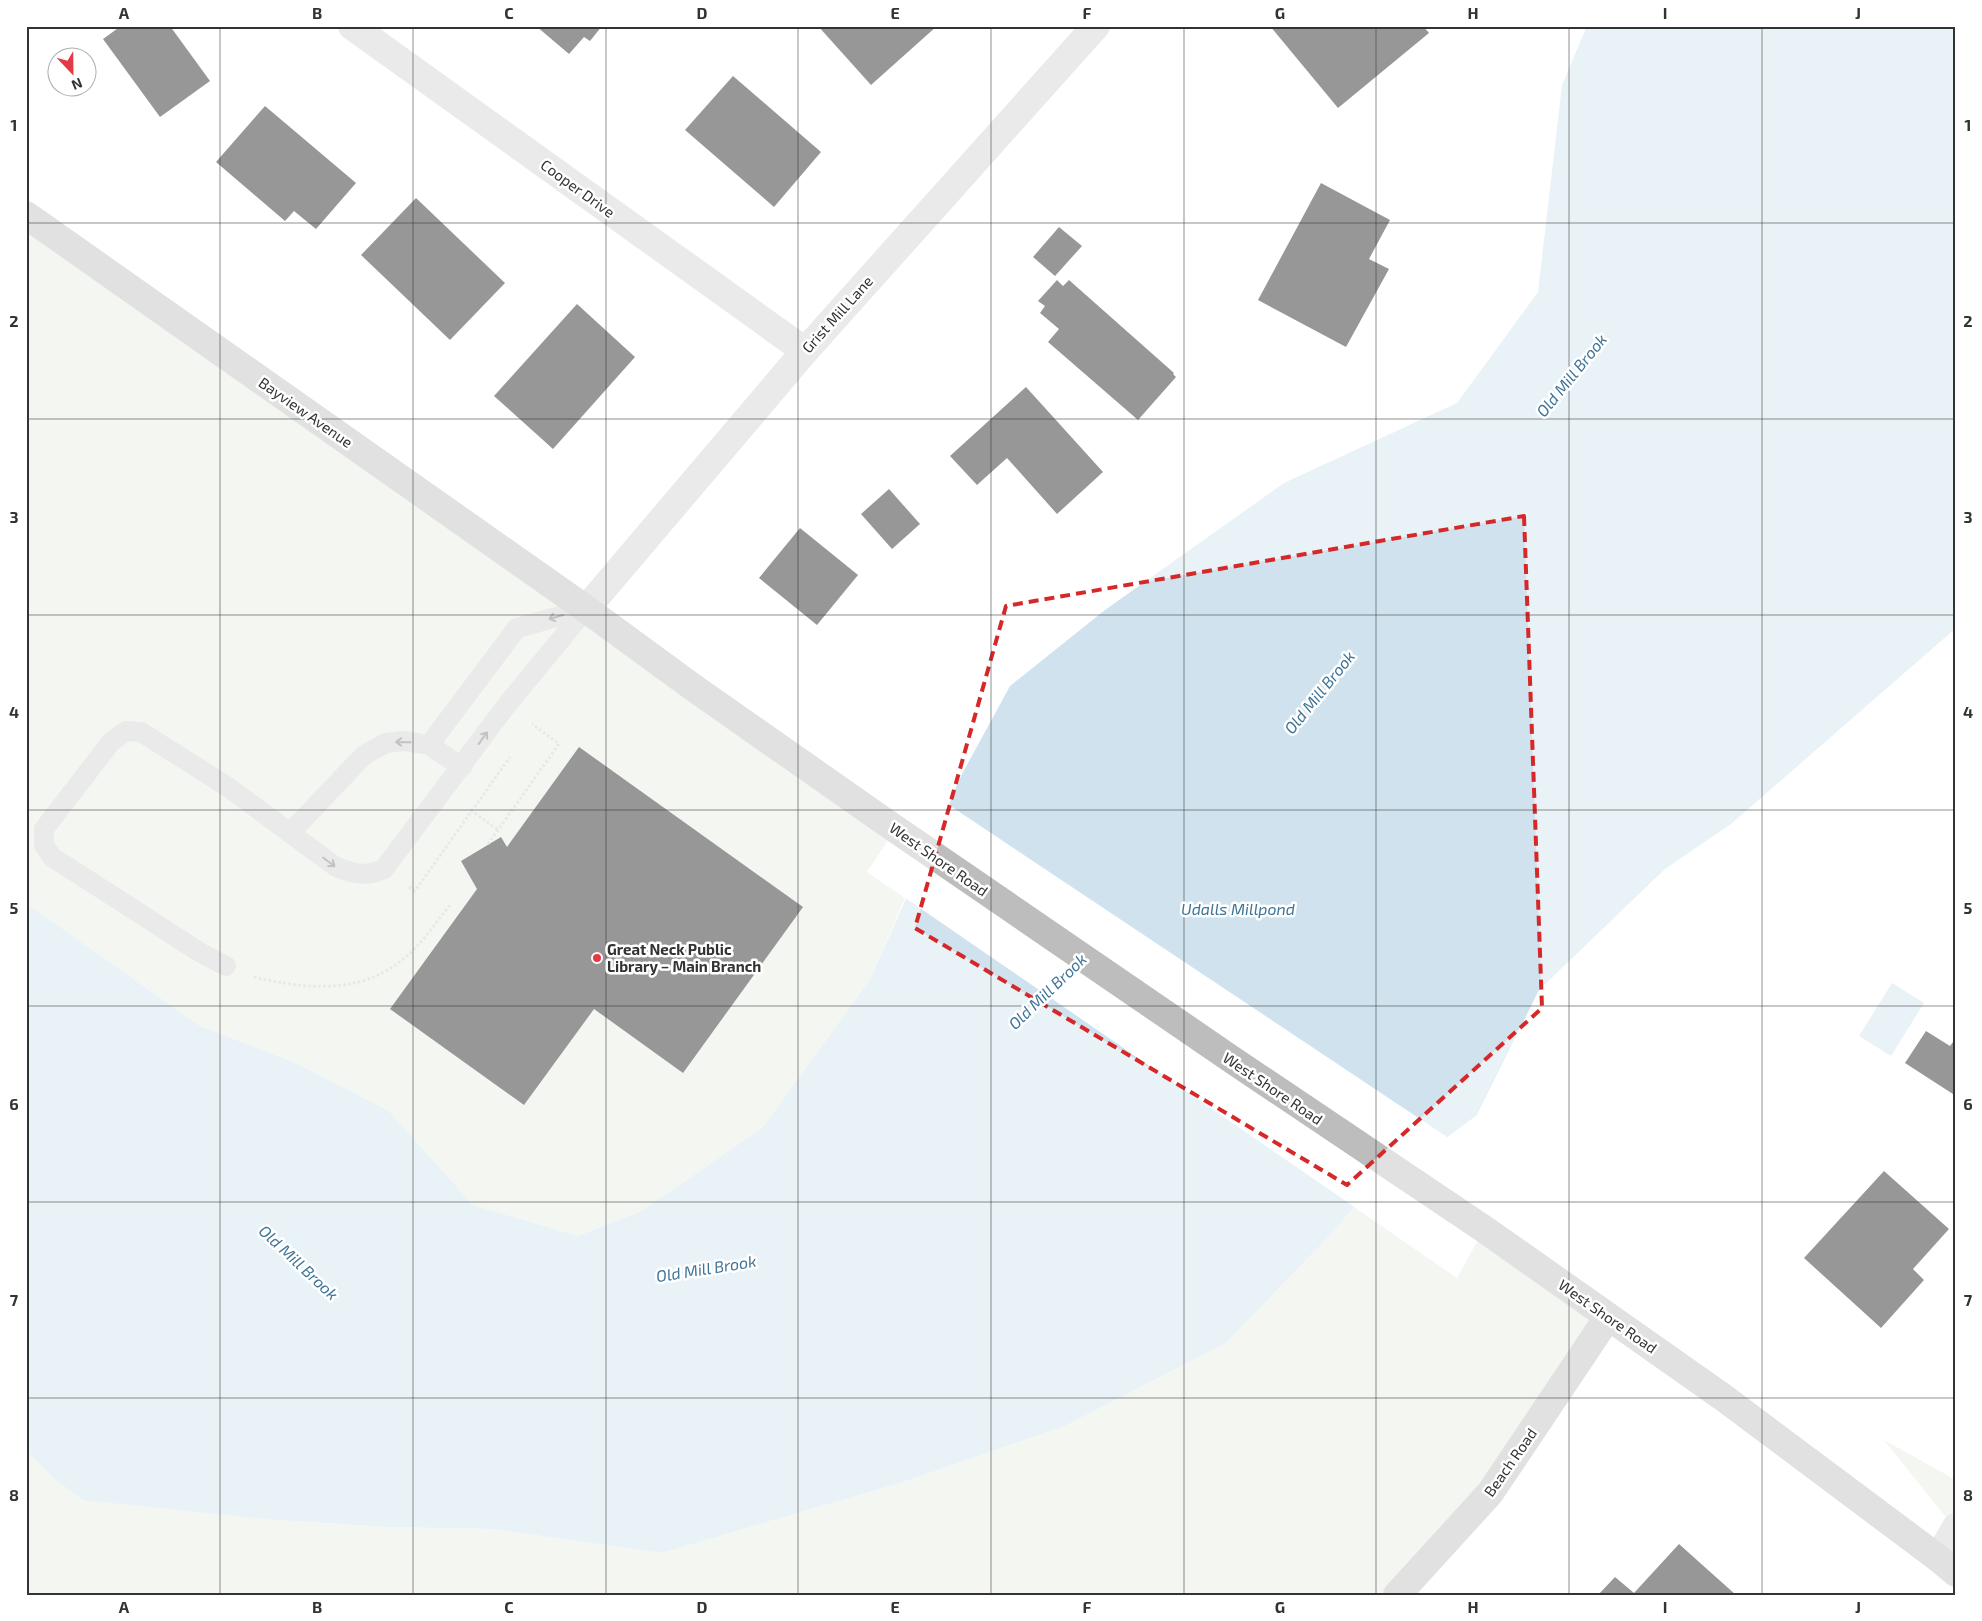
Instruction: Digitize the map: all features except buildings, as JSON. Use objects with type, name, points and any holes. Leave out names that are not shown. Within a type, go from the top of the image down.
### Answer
[{"type":"main road","name":"Bayview Avenue","points":[[26,214],[586,608]]},
{"type":"main road","name":"West Shore Road","points":[[586,608],[694,688],[891,826],[1231,1059],[1484,1229],[1724,1398],[1947,1565]]},
{"type":"main road","name":"Beach Road","points":[[1397,1595],[1490,1493],[1608,1317]]},
{"type":"street","name":"Cooper Drive","points":[[352,26],[804,350]]},
{"type":"street","name":"Grist Mill Lane","points":[[586,608],[804,350],[1096,26]]},
{"type":"street","points":[[1947,1565],[1956,1527]]},
{"type":"lane","points":[[226,966],[201,953],[52,857],[44,845],[44,829],[111,742],[126,731],[141,732],[228,787],[336,867],[354,874],[372,874],[384,869],[506,706],[586,608]]},
{"type":"lane","points":[[429,745],[517,628],[586,608]]},
{"type":"lane","points":[[290,832],[364,755],[386,742],[404,741],[429,745],[462,766]]},
{"type":"path","points":[[488,844],[559,744],[506,706]]},
{"type":"path","points":[[480,816],[498,830]]},
{"type":"path","points":[[226,966],[250,976],[286,984],[323,988],[351,985],[377,976],[402,961],[421,942],[450,905]]},
{"type":"highlighted area","points":[[1524,516],[1542,1008],[1347,1185],[915,928],[1006,606]]},
{"type":"shaded area","points":[[26,215],[896,828],[867,872],[905,898],[869,981],[762,1128],[641,1211],[578,1236],[473,1205],[389,1111],[296,1063],[200,1026],[26,903]]},
{"type":"shaded area","points":[[1354,1207],[1457,1278],[1484,1229],[1608,1317],[1397,1595],[26,1595],[26,1451],[52,1477],[276,1520],[387,1527],[493,1529],[662,1553],[900,1483],[1065,1426],[1226,1343],[1332,1233]]},
{"type":"shaded area","points":[[1884,1440],[1956,1480],[1956,1530]]},
{"type":"water","name":"Udalls Millpond","points":[[1587,26],[1956,26],[1956,628],[1731,824],[1665,869],[1539,990],[1477,1115],[1354,1207],[1332,1233],[1226,1343],[1065,1426],[900,1483],[662,1553],[493,1529],[387,1527],[276,1520],[83,1500],[52,1477],[26,1451],[26,903],[200,1026],[296,1063],[389,1111],[473,1205],[578,1236],[641,1211],[762,1128],[869,981],[962,774],[1010,686],[1105,610],[1284,483],[1457,403],[1538,292],[1562,85]]},
{"type":"water","points":[[1892,983],[1924,1003],[1891,1056],[1859,1036]]},
{"type":"pier","points":[[946,803],[1450,1139],[1356,1208],[904,897]]},
{"type":"place","name":"Great Neck Public Library – Main Branch","points":[[597,958]]},
{"type":"water label","name":"Old Mill Brook","points":[[1571,375]]},
{"type":"water label","name":"Old Mill Brook","points":[[1319,692]]},
{"type":"water label","name":"Old Mill Brook","points":[[1047,991]]},
{"type":"water label","name":"Old Mill Brook","points":[[299,1262]]},
{"type":"water label","name":"Old Mill Brook","points":[[706,1268]]}]
